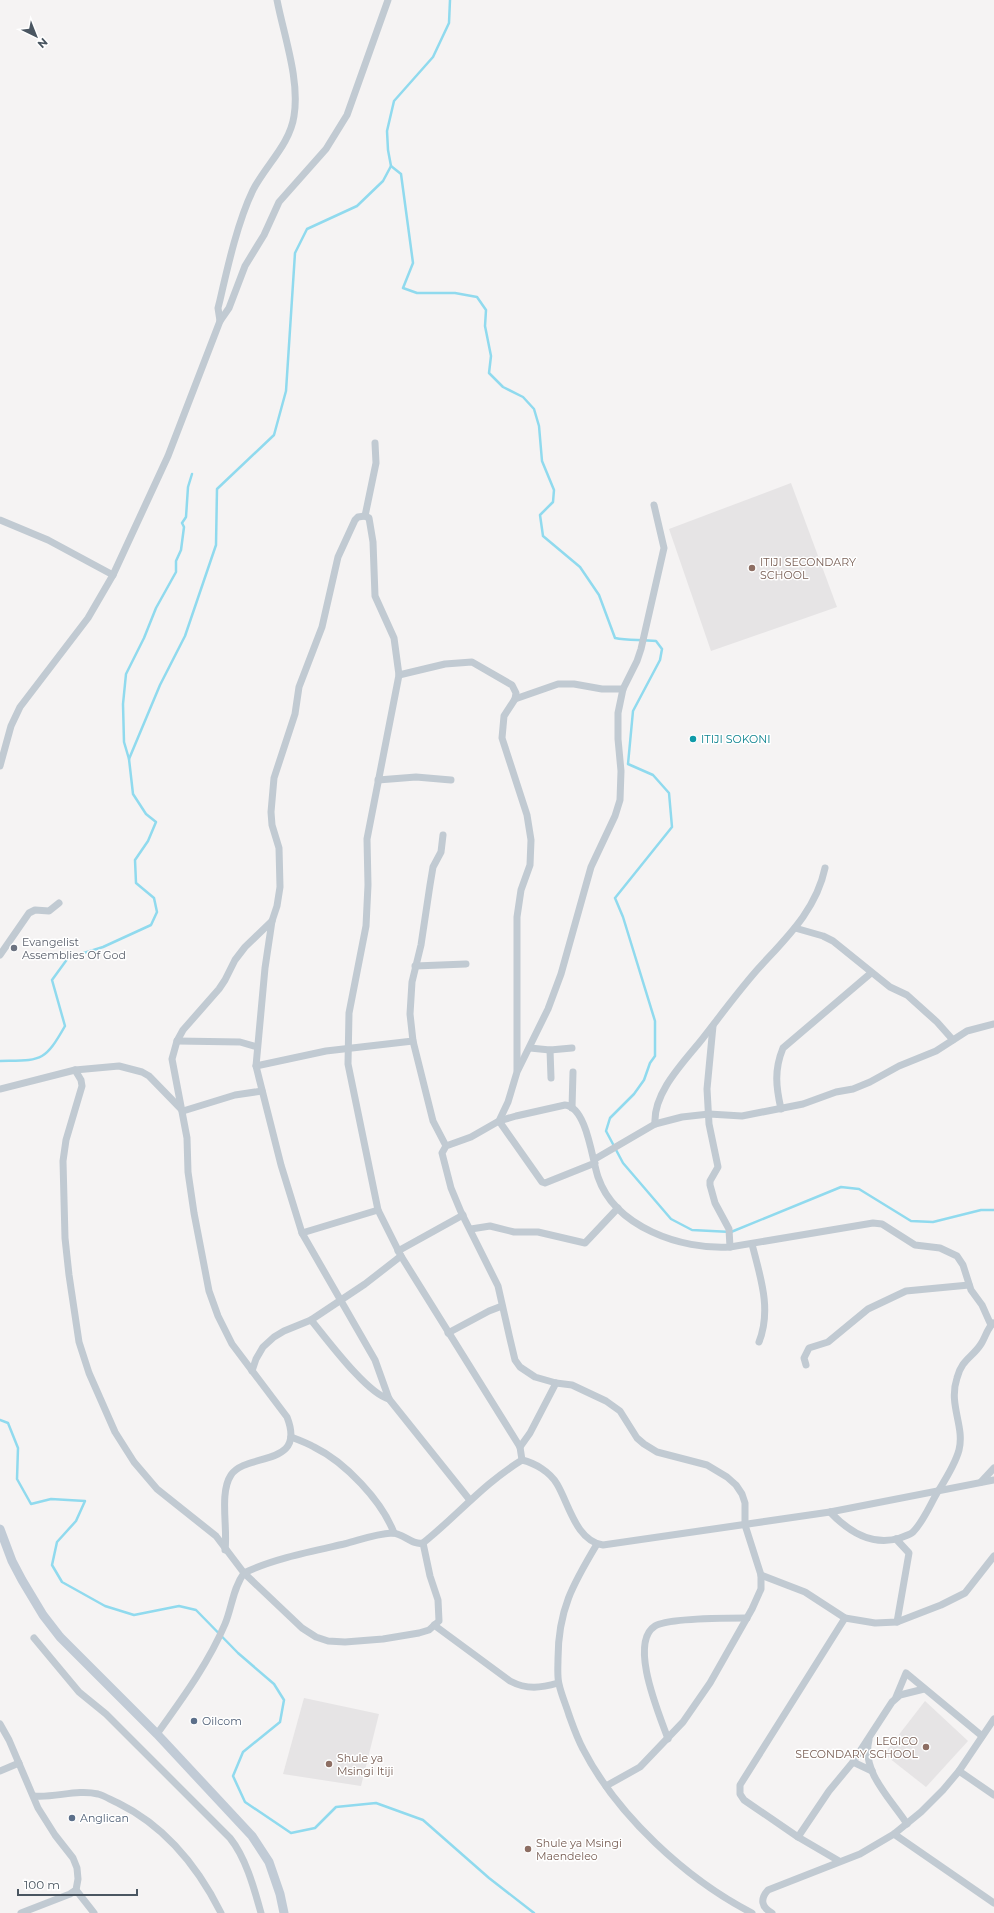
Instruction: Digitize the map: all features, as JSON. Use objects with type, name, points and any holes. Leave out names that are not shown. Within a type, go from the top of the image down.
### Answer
[{"type":"main road","points":[[0,1529],[8,1551],[26,1586],[43,1615],[60,1637],[157,1734],[252,1836],[269,1862],[280,1894],[284,1913]]},
{"type":"street","points":[[220,321],[218,308],[247,204],[263,173],[286,140],[295,116],[295,90],[291,62],[277,0]]},
{"type":"street","points":[[0,766],[11,726],[20,707],[88,618],[113,575],[168,456],[220,321],[229,308],[245,266],[264,235],[279,202],[326,149],[346,115],[388,0]]},
{"type":"street","points":[[375,443],[376,463],[365,516],[368,518],[372,542],[375,596],[394,638],[399,675],[367,839],[368,885],[366,926],[348,1013],[348,1064],[378,1210],[399,1253],[520,1447],[522,1460]]},
{"type":"street","points":[[499,1121],[508,1102],[517,1072],[548,1009],[561,974],[591,867],[615,816],[620,800],[621,770],[617,723],[623,689],[637,662],[641,649],[664,548],[654,505]]},
{"type":"street","points":[[365,516],[358,517],[355,520],[338,557],[322,627],[299,687],[295,714],[274,778],[271,812],[272,825],[279,848],[280,870],[277,906],[272,921],[256,1066],[281,1165],[302,1233],[375,1360],[389,1399],[469,1499]]},
{"type":"street","points":[[0,520],[48,540],[113,575]]},
{"type":"street","points":[[399,675],[445,664],[472,662],[512,685],[516,693],[515,699],[504,716],[502,738],[527,815],[531,840],[530,865],[521,890],[517,917],[517,1072]]},
{"type":"street","points":[[515,699],[558,684],[574,684],[602,689],[623,689]]},
{"type":"street","points":[[378,780],[416,777],[451,780]]},
{"type":"street","points":[[444,835],[441,852],[432,874],[421,945],[415,966],[410,1014],[413,1041],[433,1121],[446,1146]]},
{"type":"street","points":[[655,1124],[656,1107],[672,1079],[749,980],[795,928],[819,891],[826,868]]},
{"type":"street","points":[[0,955],[29,913],[35,910],[49,911],[59,903]]},
{"type":"street","points":[[225,1550],[225,1490],[230,1476],[236,1469],[245,1464],[262,1461],[285,1449],[291,1437],[292,1429],[287,1417],[232,1344],[218,1316],[209,1291],[194,1214],[188,1172],[187,1138],[172,1059],[177,1041],[199,1010],[222,985],[235,960],[245,947],[272,921]]},
{"type":"street","points":[[795,928],[823,936],[833,942],[871,973],[907,995],[937,1022],[953,1040]]},
{"type":"street","points":[[415,966],[466,964]]},
{"type":"street","points":[[781,1109],[776,1089],[776,1073],[778,1060],[783,1048],[871,973]]},
{"type":"street","points":[[499,1121],[542,1182],[545,1183],[595,1161],[655,1124],[682,1117],[709,1114],[742,1116],[803,1104],[870,1082],[899,1066],[936,1051],[967,1031],[994,1024]]},
{"type":"street","points":[[713,1026],[708,1071],[709,1114],[711,1138],[718,1167],[710,1181],[710,1185],[716,1203],[728,1229],[730,1247]]},
{"type":"street","points":[[177,1041],[240,1042],[257,1047]]},
{"type":"street","points":[[256,1066],[304,1055],[413,1041]]},
{"type":"street","points":[[530,1048],[550,1050],[572,1048]]},
{"type":"street","points":[[550,1050],[551,1078]]},
{"type":"street","points":[[0,1089],[75,1070],[119,1066],[142,1072],[149,1076],[183,1111]]},
{"type":"street","points":[[75,1070],[81,1080],[82,1086],[66,1140],[63,1161],[65,1238],[74,1311],[80,1342],[89,1373],[115,1432],[134,1462],[157,1489],[216,1536],[225,1550],[244,1572],[302,1628],[316,1637],[328,1641],[345,1642],[383,1640],[419,1633],[440,1621],[440,1614],[423,1543]]},
{"type":"street","points":[[572,1108],[573,1072]]},
{"type":"street","points":[[183,1111],[235,1095],[262,1091]]},
{"type":"street","points":[[606,1786],[640,1767],[683,1722],[710,1684],[747,1618],[761,1589],[761,1576],[746,1525],[745,1503],[742,1494],[727,1477],[707,1466],[650,1448],[637,1438],[623,1415],[616,1407],[591,1393],[572,1385],[556,1383],[535,1377],[517,1364],[498,1286],[451,1188],[442,1153],[446,1146],[471,1137],[499,1121],[565,1105],[572,1108],[579,1117],[595,1161],[598,1177],[618,1208],[645,1228],[677,1242],[709,1247],[730,1247],[873,1223],[882,1224],[914,1245],[940,1248],[958,1256],[963,1265],[969,1285],[992,1323],[981,1345],[969,1356],[960,1368],[957,1378],[954,1389],[954,1407],[960,1434],[959,1451],[951,1469],[913,1532],[896,1539],[876,1540],[868,1538],[848,1529],[830,1512]]},
{"type":"street","points":[[471,1229],[490,1226],[514,1232],[538,1232],[585,1243],[618,1208]]},
{"type":"street","points":[[302,1233],[378,1210]]},
{"type":"street","points":[[252,1371],[256,1359],[263,1347],[274,1337],[284,1330],[311,1320],[372,1279],[399,1253],[463,1215]]},
{"type":"street","points":[[752,1244],[764,1293],[764,1330],[759,1342]]},
{"type":"street","points":[[806,1365],[804,1358],[809,1348],[828,1342],[868,1309],[897,1294],[912,1289],[930,1290],[969,1285]]},
{"type":"street","points":[[448,1333],[489,1311],[502,1306]]},
{"type":"street","points":[[311,1320],[350,1367],[376,1392],[389,1399]]},
{"type":"street","points":[[520,1447],[530,1433],[556,1383]]},
{"type":"street","points":[[291,1437],[315,1447],[331,1457],[349,1473],[370,1493],[383,1509],[394,1533]]},
{"type":"street","points":[[157,1734],[190,1687],[212,1651],[225,1623],[239,1579],[244,1572],[301,1554],[377,1535],[394,1533],[404,1536],[416,1544],[423,1543],[469,1499],[508,1468],[522,1460]]},
{"type":"street","points":[[522,1460],[538,1466],[550,1476],[557,1484],[581,1531],[590,1540],[597,1544],[603,1545],[830,1512],[994,1480]]},
{"type":"street","points":[[981,1482],[994,1468]]},
{"type":"street","points":[[896,1539],[908,1553],[897,1622]]},
{"type":"street","points":[[597,1544],[580,1570],[565,1606],[558,1652],[558,1683],[582,1747],[606,1786],[642,1831],[689,1873],[752,1913]]},
{"type":"street","points":[[0,1545],[8,1551]]},
{"type":"street","points":[[761,1576],[805,1592],[845,1618],[875,1623],[897,1622],[941,1605],[965,1593],[994,1556]]},
{"type":"street","points":[[668,1739],[648,1681],[645,1644],[649,1632],[656,1625],[666,1623],[711,1619],[747,1618]]},
{"type":"street","points":[[838,1861],[798,1837],[744,1800],[740,1794],[740,1785],[845,1618]]},
{"type":"street","points":[[434,1625],[510,1681],[520,1686],[531,1688],[558,1683]]},
{"type":"street","points":[[34,1638],[79,1692],[106,1714],[230,1838],[236,1846],[246,1868],[261,1913]]},
{"type":"street","points":[[798,1837],[829,1790],[853,1762],[896,1697],[906,1673],[982,1736]]},
{"type":"street","points":[[896,1697],[924,1689]]},
{"type":"street","points":[[766,1912],[762,1904],[763,1898],[768,1890],[811,1874],[838,1861],[860,1854],[894,1834],[907,1824],[930,1803],[959,1771],[994,1719]]},
{"type":"street","points":[[0,1724],[34,1796],[38,1808],[47,1824],[73,1858],[77,1868],[78,1879],[76,1890],[94,1913]]},
{"type":"street","points":[[871,1734],[867,1753],[872,1772],[907,1824]]},
{"type":"street","points":[[853,1762],[872,1772]]},
{"type":"street","points":[[0,1771],[19,1763]]},
{"type":"street","points":[[959,1771],[994,1794]]},
{"type":"street","points":[[34,1796],[43,1797],[80,1792],[98,1794],[126,1807],[176,1845],[204,1883],[221,1913]]},
{"type":"street","points":[[894,1834],[994,1903]]},
{"type":"street","points":[[21,1913],[47,1904],[76,1890]]},
{"type":"shaded area","name":"ITIJI SECONDARY SCHOOL","points":[[791,483],[837,607],[711,651],[669,529]]},
{"type":"shaded area","points":[[304,1698],[379,1714],[361,1786],[283,1774]]},
{"type":"shaded area","name":"LEGICO SECONDARY SCHOOL","points":[[925,1701],[968,1741],[926,1787],[884,1754]]},
{"type":"waterway","points":[[450,0],[449,23],[433,57],[394,101],[387,131],[391,166],[401,174],[413,263],[403,288],[417,293],[455,293],[477,297],[486,310],[485,326],[491,356],[489,373],[503,387],[523,397],[534,409],[539,426],[542,461],[554,490],[553,502],[540,515],[543,536],[580,567],[599,595],[615,638],[656,641],[662,649],[660,660],[633,711],[628,764],[653,775],[669,793],[672,827],[615,898],[623,917],[655,1021],[655,1056],[650,1063],[644,1080],[634,1094],[610,1118],[606,1131],[623,1163],[671,1219],[692,1230],[731,1232],[841,1187],[859,1189],[911,1221],[933,1222],[981,1210],[994,1210]]},
{"type":"waterway","points":[[0,1061],[24,1060],[40,1057],[52,1047],[58,1038],[65,1026],[52,980],[68,958],[103,947],[151,925],[157,912],[154,898],[136,883],[135,860],[148,841],[156,822],[146,814],[133,794],[129,759],[160,685],[185,636],[216,545],[217,489],[274,435],[286,391],[295,253],[307,229],[357,206],[383,181],[391,166]]},
{"type":"waterway","points":[[129,759],[124,742],[123,704],[126,674],[144,638],[156,608],[176,572],[176,561],[181,550],[184,527],[182,523],[186,517],[188,487],[192,474]]},
{"type":"waterway","points":[[0,1420],[8,1423],[18,1448],[17,1479],[31,1504],[51,1499],[85,1501],[76,1521],[57,1542],[52,1565],[62,1582],[105,1606],[134,1615],[179,1606],[196,1610],[238,1653],[274,1684],[284,1700],[280,1722],[243,1752],[233,1776],[245,1802],[291,1833],[315,1828],[336,1807],[376,1803],[423,1820],[489,1878],[534,1913]]},
{"type":"place","name":"ITIJI SECONDARY SCHOOL","points":[[752,568]]},
{"type":"place","name":"ITIJI SOKONI","points":[[693,739]]},
{"type":"place","name":"Evangelist Assemblies Of God","points":[[14,948]]},
{"type":"place","name":"Oilcom","points":[[194,1721]]},
{"type":"place","name":"LEGICO SECONDARY SCHOOL","points":[[926,1747]]},
{"type":"place","name":"Shule ya Msingi Itiji","points":[[329,1764]]},
{"type":"place","name":"Anglican","points":[[72,1818]]},
{"type":"place","name":"Shule ya Msingi Maendeleo","points":[[528,1849]]}]
